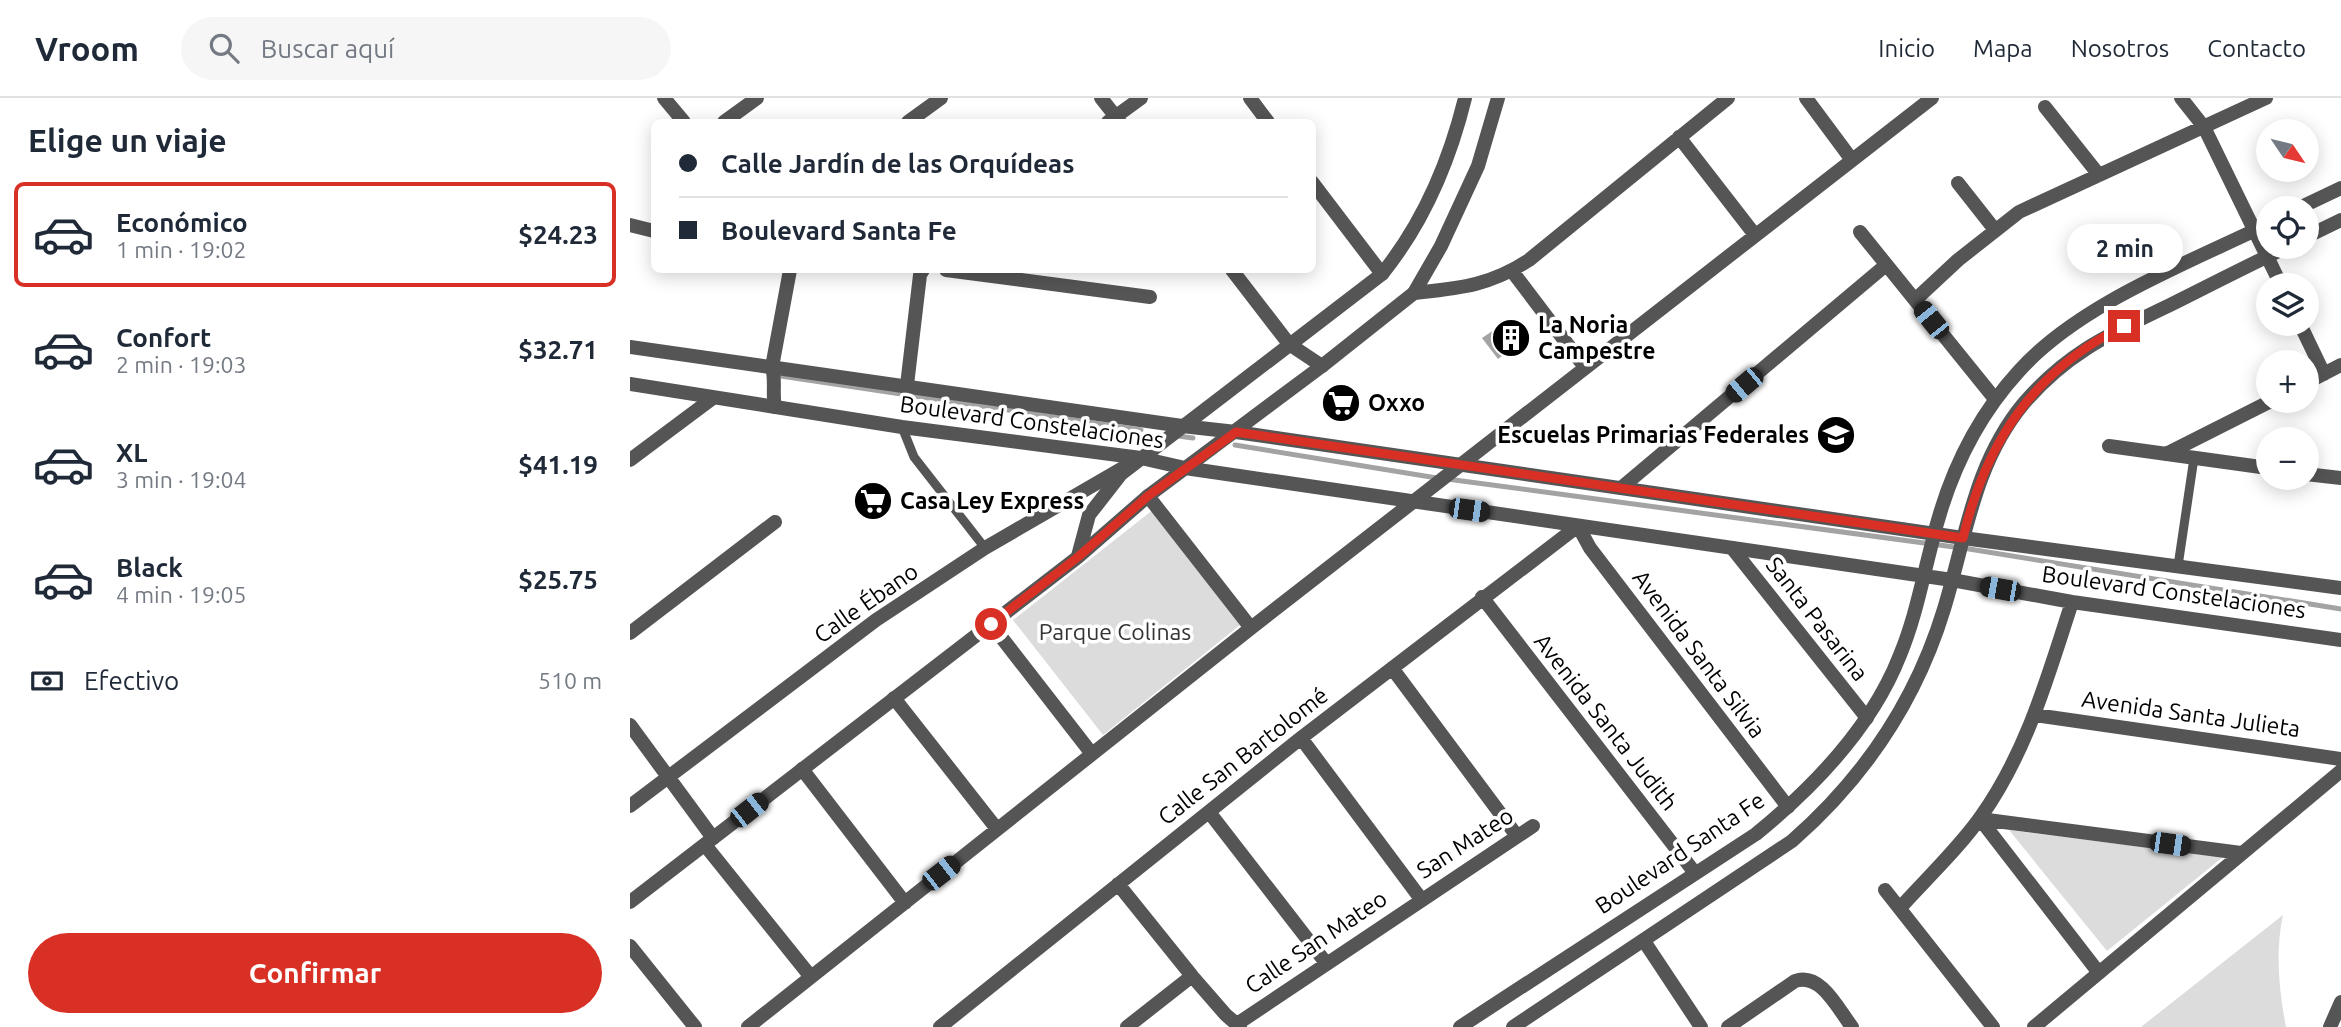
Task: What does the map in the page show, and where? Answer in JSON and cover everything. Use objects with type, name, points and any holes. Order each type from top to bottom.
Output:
[{"type":"street","points":[[664,98],[682,119]]},
{"type":"street","points":[[728,119],[757,98]]},
{"type":"street","points":[[912,119],[942,98]]},
{"type":"street","points":[[1101,98],[1113,119]]},
{"type":"street","points":[[1116,119],[1141,98]]},
{"type":"street","points":[[1250,98],[1266,119]]},
{"type":"street","points":[[1078,557],[1089,516],[1121,474],[1382,274],[1398,254],[1441,178],[1465,98]]},
{"type":"street","points":[[630,902],[1078,557],[1148,496],[1236,432],[1414,293],[1441,246],[1473,178],[1498,98]]},
{"type":"street","points":[[1414,293],[1465,287],[1494,280],[1513,271],[1728,98]]},
{"type":"street","points":[[1806,98],[1852,160]]},
{"type":"street","points":[[748,1027],[1251,628],[1432,489],[1584,366],[1932,98]]},
{"type":"street","points":[[2181,98],[2204,127],[2256,218]]},
{"type":"street","points":[[1915,300],[1995,230],[2020,212],[2266,98]]},
{"type":"street","points":[[2045,107],[2099,175]]},
{"type":"street","points":[[1679,137],[1755,235]]},
{"type":"street","points":[[1958,183],[1995,230]]},
{"type":"street","points":[[1316,187],[1382,274]]},
{"type":"street","points":[[2319,198],[2341,188]]},
{"type":"street","points":[[2319,231],[2341,220]]},
{"type":"street","points":[[630,225],[651,230]]},
{"type":"street","name":"Boulevard Santa Fe","points":[[1460,1027],[1756,834],[1788,807],[1841,752],[1867,718],[1899,658],[1912,623],[1933,538],[1954,471],[1977,425],[1995,399],[2036,353],[2072,326],[2121,296],[2256,229]]},
{"type":"street","points":[[1860,232],[1995,399]]},
{"type":"street","points":[[1513,1027],[1792,841],[1826,808],[1860,770],[1904,707],[1929,651],[1978,484],[1999,439],[2024,404],[2052,375],[2104,336],[2261,259]]},
{"type":"street","points":[[1621,488],[1886,265]]},
{"type":"street","points":[[1513,271],[1584,366]]},
{"type":"street","points":[[774,402],[773,370],[789,273]]},
{"type":"street","points":[[907,385],[921,273]]},
{"type":"street","points":[[969,273],[1150,297]]},
{"type":"street","points":[[1234,273],[1289,344],[1322,366]]},
{"type":"street","points":[[2306,336],[2324,374]]},
{"type":"street","name":"Boulevard Constelaciones","points":[[630,347],[773,370],[907,385],[1463,464],[1961,542],[2178,566],[2341,588]]},
{"type":"street","points":[[2319,376],[2341,365]]},
{"type":"street","name":"Boulevard Constelaciones","points":[[630,384],[713,398],[774,402],[902,427],[1141,458],[1185,468],[1732,548],[1954,573],[2072,602],[2341,640]]},
{"type":"street","points":[[630,460],[713,398]]},
{"type":"street","points":[[2166,454],[2256,409]]},
{"type":"street","points":[[2109,446],[2256,466]]},
{"type":"street","name":"Calle Ébano","points":[[630,806],[876,620],[985,548],[1141,458]]},
{"type":"street","points":[[2319,475],[2341,478]]},
{"type":"street","points":[[1148,496],[1251,628]]},
{"type":"street","points":[[630,632],[775,522]]},
{"type":"street","name":"Calle San Bartolomé","points":[[940,1027],[1301,738],[1578,526]]},
{"type":"street","name":"Avenida Santa Silvia","points":[[1578,526],[1590,548],[1788,807]]},
{"type":"street","name":"Santa Pasarina","points":[[1732,548],[1867,718]]},
{"type":"street","name":"Avenida Santa Judith","points":[[1482,597],[1695,873]]},
{"type":"street","points":[[1900,908],[1980,819],[2009,772],[2035,715],[2072,602]]},
{"type":"street","points":[[991,624],[1092,754]]},
{"type":"street","points":[[1392,668],[1517,836]]},
{"type":"street","points":[[894,698],[997,830]]},
{"type":"street","name":"Avenida Santa Julieta","points":[[2035,715],[2341,759]]},
{"type":"street","points":[[630,725],[668,777],[709,841],[811,977]]},
{"type":"street","points":[[1301,738],[1421,899]]},
{"type":"street","points":[[802,769],[905,903]]},
{"type":"street","points":[[2034,1027],[2341,771]]},
{"type":"street","points":[[1209,812],[1326,963]]},
{"type":"street","points":[[1980,819],[2241,853]]},
{"type":"street","points":[[1980,819],[2099,973]]},
{"type":"street","name":"San Mateo","points":[[1421,899],[1533,826]]},
{"type":"street","points":[[1118,884],[1192,976],[1238,1025]]},
{"type":"street","points":[[1885,890],[1993,1027]]},
{"type":"street","name":"Calle San Mateo","points":[[1238,1025],[1421,899]]},
{"type":"street","points":[[1644,941],[1701,1027]]},
{"type":"street","points":[[630,946],[695,1027]]},
{"type":"street","points":[[1127,1027],[1192,976]]},
{"type":"street","points":[[1728,1027],[1795,981],[1810,979],[1823,989],[1852,1027]]},
{"type":"street","points":[[2330,1027],[2341,1002]]},
{"type":"lane","points":[[902,427],[914,457],[985,548]]},
{"type":"lane","points":[[2178,566],[2194,458]]},
{"type":"green space","name":"Parque Colinas","points":[[1154,509],[1245,621],[1103,735],[1013,620]]},
{"type":"green space","points":[[2009,830],[2223,857],[2107,951]]},
{"type":"green space","points":[[2283,915],[2279,971],[2286,1027],[2141,1027]]},
{"type":"shaded area","points":[[1497,328],[1512,348],[1498,359],[1482,338]]},
{"type":"waterway","points":[[774,375],[1141,430]]},
{"type":"waterway","points":[[1178,436],[1193,438]]},
{"type":"waterway","points":[[1235,445],[1437,478]]},
{"type":"waterway","points":[[1447,479],[1969,549],[2341,609]]},
{"type":"place","name":"La Noria Campestre","points":[[1511,338]]},
{"type":"place","name":"Oxxo","points":[[1341,403]]},
{"type":"place","name":"Escuelas Primarias Federales","points":[[1836,435]]},
{"type":"place","name":"Casa Ley Express","points":[[873,501]]},
{"type":"route","points":[[991,624],[1078,557],[1148,496],[1236,432],[1963,538],[1978,484],[1999,439],[2011,421],[2038,388],[2067,362],[2085,348],[2124,326]]}]
